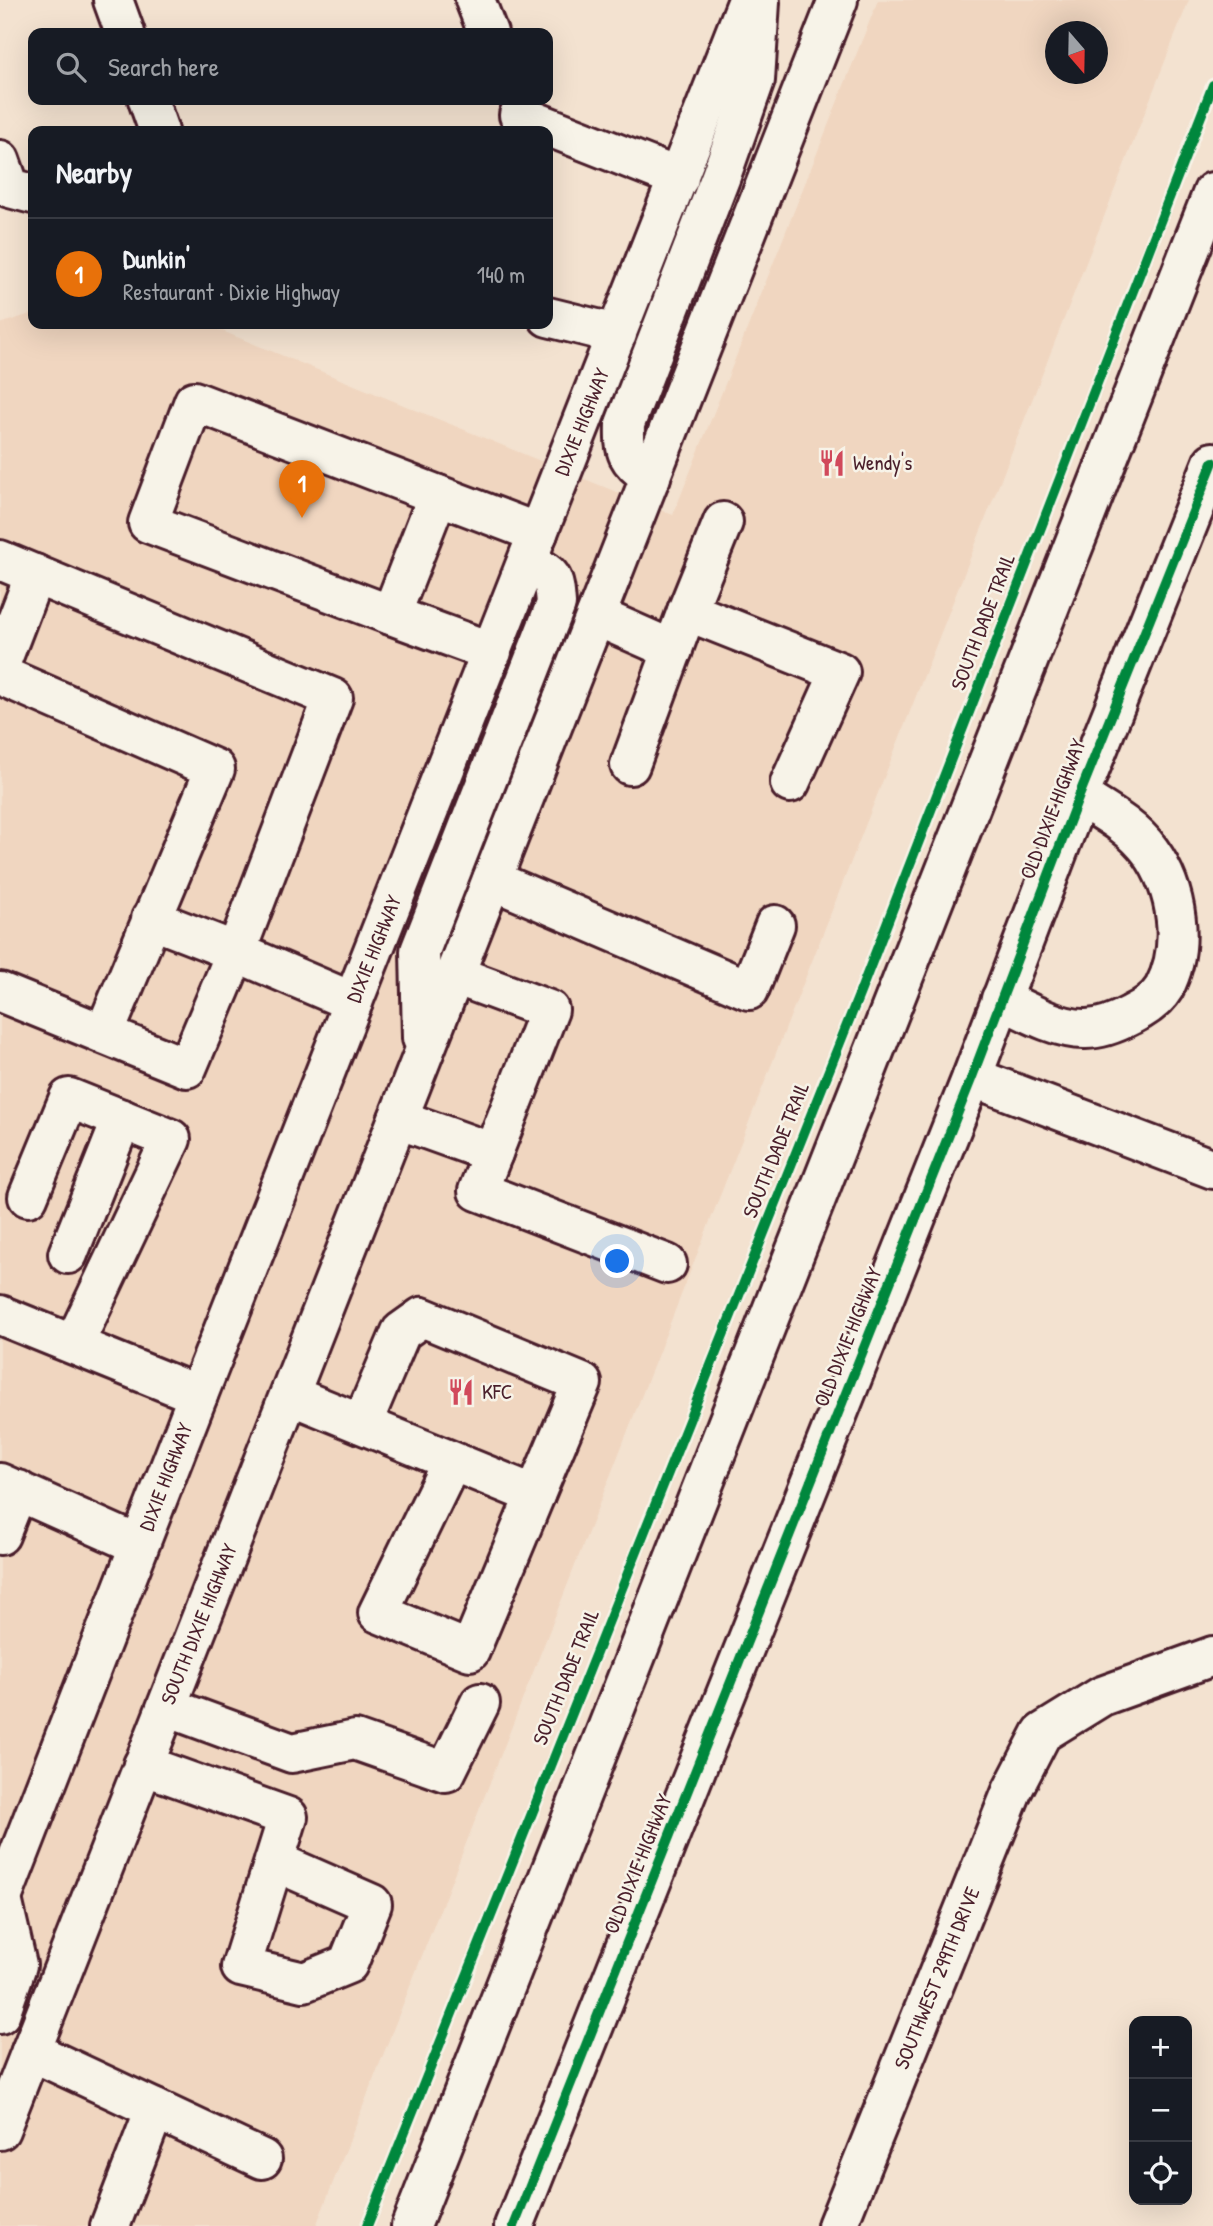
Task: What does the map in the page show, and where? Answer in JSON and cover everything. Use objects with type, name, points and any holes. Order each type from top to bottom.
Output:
[{"type":"main road","points":[[113,0],[123,28]]},
{"type":"main road","points":[[475,0],[486,28]]},
{"type":"main road","name":"DIXIE HIGHWAY","points":[[1,1901],[748,0]]},
{"type":"main road","points":[[651,477],[633,465],[624,447],[625,424],[721,176],[755,80],[760,0]]},
{"type":"main road","points":[[493,1153],[398,1119],[838,0]]},
{"type":"main road","points":[[150,105],[157,126]]},
{"type":"main road","points":[[515,115],[544,126]]},
{"type":"main road","points":[[553,130],[679,178]]},
{"type":"main road","points":[[411,2226],[1213,192]]},
{"type":"main road","points":[[553,318],[617,334]]},
{"type":"main road","points":[[423,1057],[420,951],[556,604],[555,582],[532,548],[438,495],[194,401],[148,523],[492,652]]},
{"type":"main road","name":"OLD DIXIE HIGHWAY","points":[[514,2226],[972,1077],[1079,796],[1213,462]]},
{"type":"main road","points":[[391,615],[438,495]]},
{"type":"main road","points":[[630,765],[723,522]]},
{"type":"main road","points":[[0,560],[333,698],[236,952],[187,1068],[0,992]]},
{"type":"main road","points":[[0,665],[35,574]]},
{"type":"main road","points":[[687,611],[840,672],[790,783]]},
{"type":"main road","points":[[596,616],[673,650]]},
{"type":"main road","points":[[0,675],[215,769],[104,1034]]},
{"type":"main road","points":[[1001,999],[1043,1020],[1085,1029],[1117,1023],[1146,1007],[1163,990],[1175,957],[1177,921],[1166,883],[1150,851],[1125,825],[1079,796]]},
{"type":"main road","points":[[492,880],[749,990],[775,925]]},
{"type":"main road","points":[[151,919],[353,1002]]},
{"type":"main road","points":[[455,975],[549,1010],[478,1191],[667,1264]]},
{"type":"main road","points":[[972,1077],[1213,1169]]},
{"type":"main road","points":[[28,1197],[69,1098],[171,1139],[74,1345]]},
{"type":"main road","points":[[68,1254],[122,1119]]},
{"type":"main road","name":"SOUTH DIXIE HIGHWAY","points":[[0,2130],[398,1119]]},
{"type":"main road","points":[[0,1315],[198,1395]]},
{"type":"main road","points":[[362,1424],[401,1332],[422,1317],[582,1382],[470,1651],[378,1613],[452,1461]]},
{"type":"main road","points":[[290,1395],[535,1495]]},
{"type":"main road","points":[[0,1535],[9,1487],[139,1545]]},
{"type":"main road","name":"SOUTHWEST 299TH DRIVE","points":[[837,2226],[1012,1791],[1042,1733],[1102,1696],[1213,1656]]},
{"type":"main road","points":[[167,1707],[292,1753],[355,1740],[446,1772],[480,1703]]},
{"type":"main road","points":[[144,1765],[288,1817],[274,1861]]},
{"type":"main road","points":[[0,2014],[17,1965],[1,1901]]},
{"type":"main road","points":[[31,2051],[262,2158]]},
{"type":"main road","points":[[110,2226],[155,2109]]},
{"type":"shaded area","points":[[878,0],[1189,0],[316,2226],[0,2226],[0,324],[28,315],[28,329],[217,329],[673,515]]},
{"type":"cycle path","name":"SOUTH DADE TRAIL","points":[[367,2226],[861,990],[1213,85]]},
{"type":"cycle path","points":[[514,2226],[972,1077],[1079,796],[1213,462]]},
{"type":"place","name":"Wendy's","points":[[832,463]]},
{"type":"place","name":"Dunkin'","points":[[302,518]]},
{"type":"place","name":"KFC","points":[[461,1392]]}]
